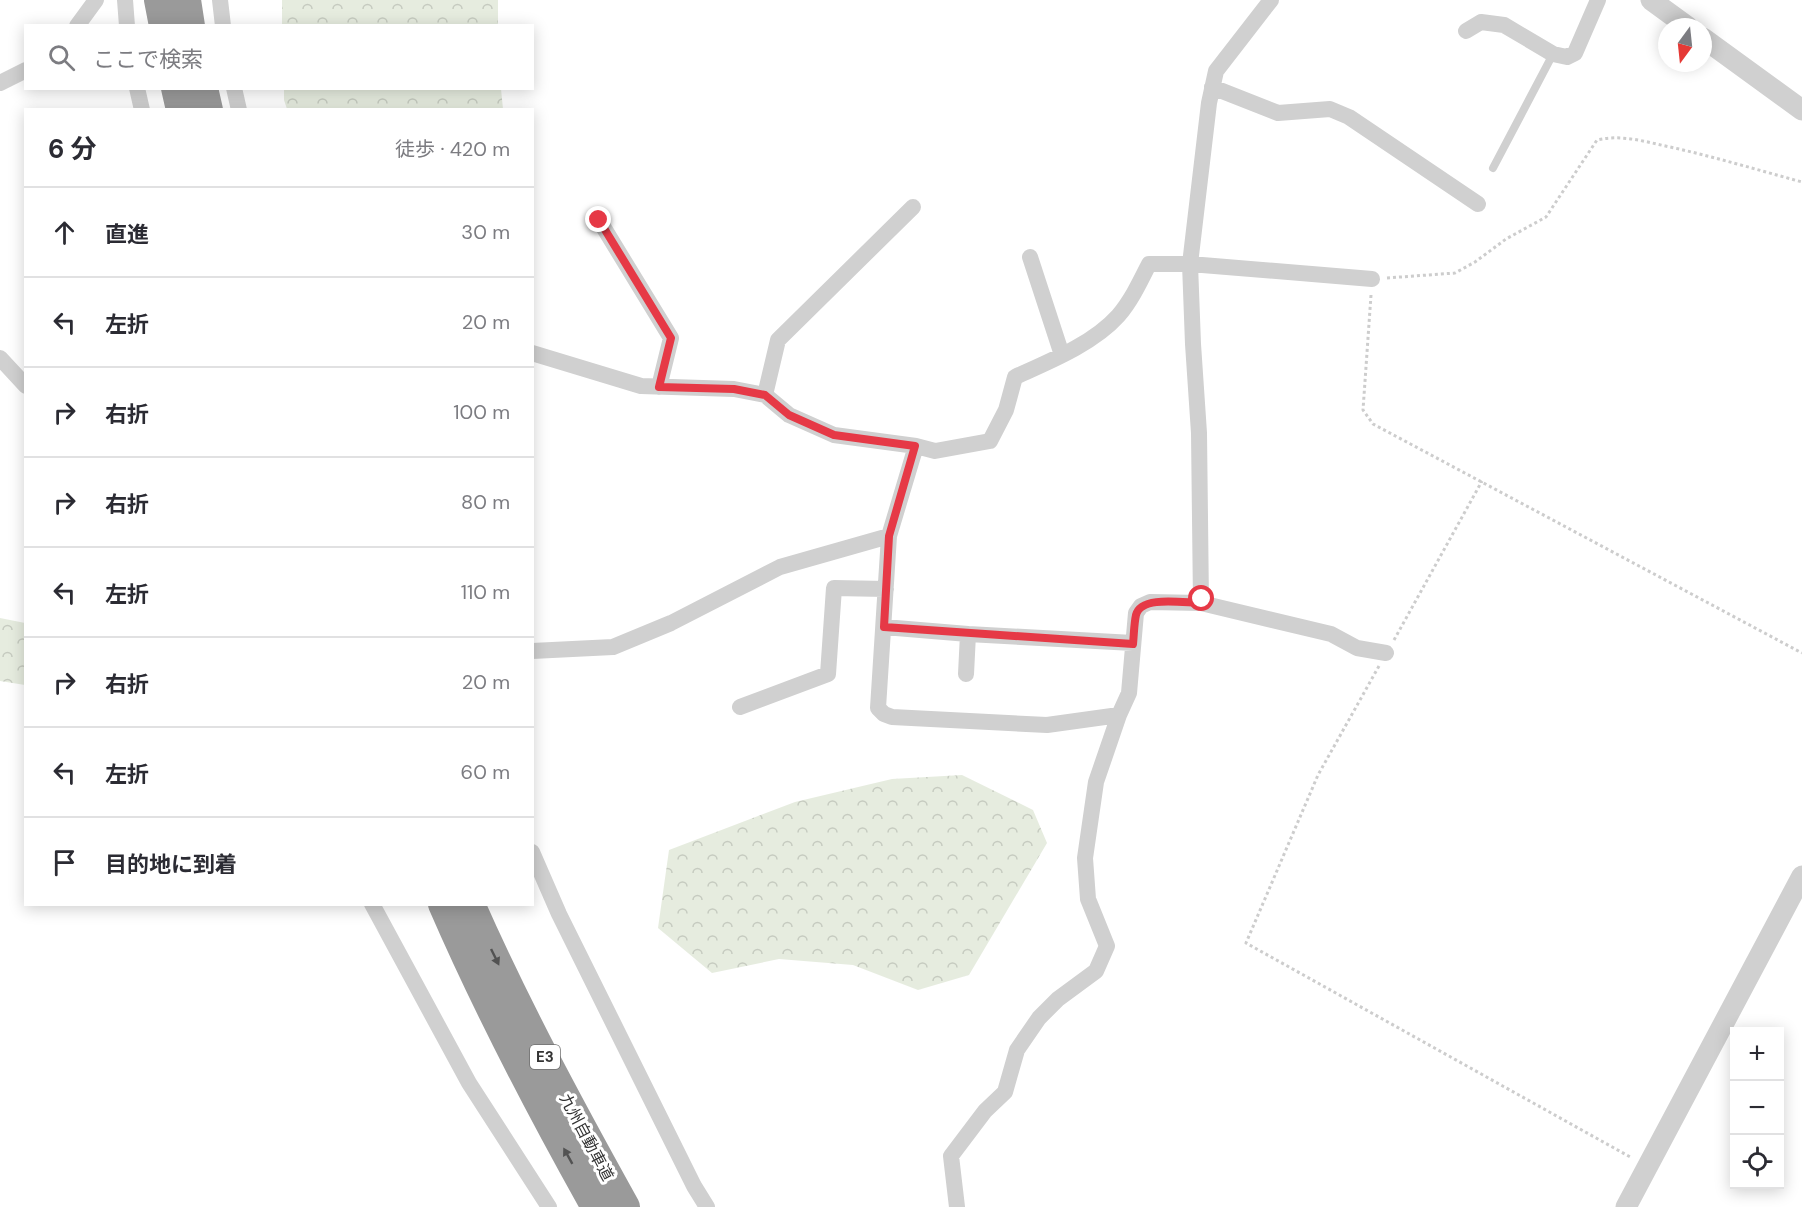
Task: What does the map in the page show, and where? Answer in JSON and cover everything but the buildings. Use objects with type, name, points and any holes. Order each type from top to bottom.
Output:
[{"type":"highway","points":[[159,0],[164,24]]},
{"type":"highway","points":[[186,0],[190,24]]},
{"type":"highway","points":[[176,90],[181,108]]},
{"type":"highway","points":[[203,90],[208,108]]},
{"type":"highway","name":"九州自動車道","points":[[444,906],[563,1148],[597,1207]]},
{"type":"highway","name":"九州自動車道","points":[[471,906],[529,1026],[625,1207]]},
{"type":"street","points":[[78,24],[96,0]]},
{"type":"street","points":[[125,0],[127,24]]},
{"type":"street","points":[[220,0],[223,24]]},
{"type":"street","points":[[1201,603],[1199,433],[1190,264],[1209,103],[1216,71],[1271,0]]},
{"type":"street","points":[[1466,31],[1481,22],[1504,25],[1553,54],[1567,57],[1575,53],[1598,0]]},
{"type":"street","points":[[1651,0],[1676,18]]},
{"type":"street","points":[[1712,45],[1802,110]]},
{"type":"street","points":[[0,83],[24,71]]},
{"type":"street","points":[[1212,87],[1278,113],[1330,109],[1349,117],[1478,204]]},
{"type":"street","points":[[137,90],[142,108]]},
{"type":"street","points":[[234,90],[238,108]]},
{"type":"street","points":[[765,395],[778,340],[912,207]]},
{"type":"street","points":[[599,220],[671,338],[659,387]]},
{"type":"street","points":[[1030,257],[1062,355]]},
{"type":"street","points":[[534,354],[641,386],[734,389],[765,395],[789,415],[834,435],[915,446],[935,451],[990,441],[1006,410],[1015,377],[1081,346],[1118,317],[1149,264],[1190,264],[1372,279]]},
{"type":"street","points":[[0,358],[24,384]]},
{"type":"street","points":[[915,446],[889,536],[878,708],[884,714],[892,717],[1047,725],[1119,715]]},
{"type":"street","points":[[534,651],[613,648],[671,623],[780,567],[889,536]]},
{"type":"street","points":[[740,707],[828,674],[834,588],[886,589]]},
{"type":"street","points":[[957,1207],[951,1156],[985,1111],[1005,1092],[1017,1050],[1039,1018],[1058,999],[1096,972],[1107,946],[1088,899],[1084,858],[1096,782],[1129,693],[1136,614],[1141,606],[1150,602],[1201,603],[1331,634],[1357,648],[1386,653]]},
{"type":"street","points":[[884,627],[1133,644]]},
{"type":"street","points":[[966,674],[968,634]]},
{"type":"street","points":[[534,857],[559,914],[694,1186],[708,1207]]},
{"type":"street","points":[[1626,1207],[1802,876]]},
{"type":"street","points":[[373,906],[469,1083],[549,1207]]},
{"type":"lane","points":[[1493,168],[1553,54]]},
{"type":"path","points":[[1802,182],[1629,138],[1608,137],[1597,140],[1546,217],[1506,239],[1475,262],[1455,273],[1372,279],[1362,410],[1372,424],[1802,653]]},
{"type":"path","points":[[1482,481],[1318,775],[1246,943],[1647,1166]]},
{"type":"green space","points":[[282,0],[498,0],[498,24],[282,24]]},
{"type":"green space","points":[[284,90],[501,90],[503,108],[287,108]]},
{"type":"green space","points":[[0,618],[24,623],[24,685],[0,681]]},
{"type":"green space","points":[[962,775],[1033,810],[1047,843],[969,975],[918,990],[853,965],[779,959],[712,973],[658,928],[669,850],[795,802],[892,779]]},
{"type":"route","points":[[599,220],[671,338],[659,387],[734,389],[765,395],[789,415],[834,435],[915,446],[889,536],[884,627],[1133,644],[1136,614],[1141,606],[1150,602],[1201,603],[1202,599]]}]
